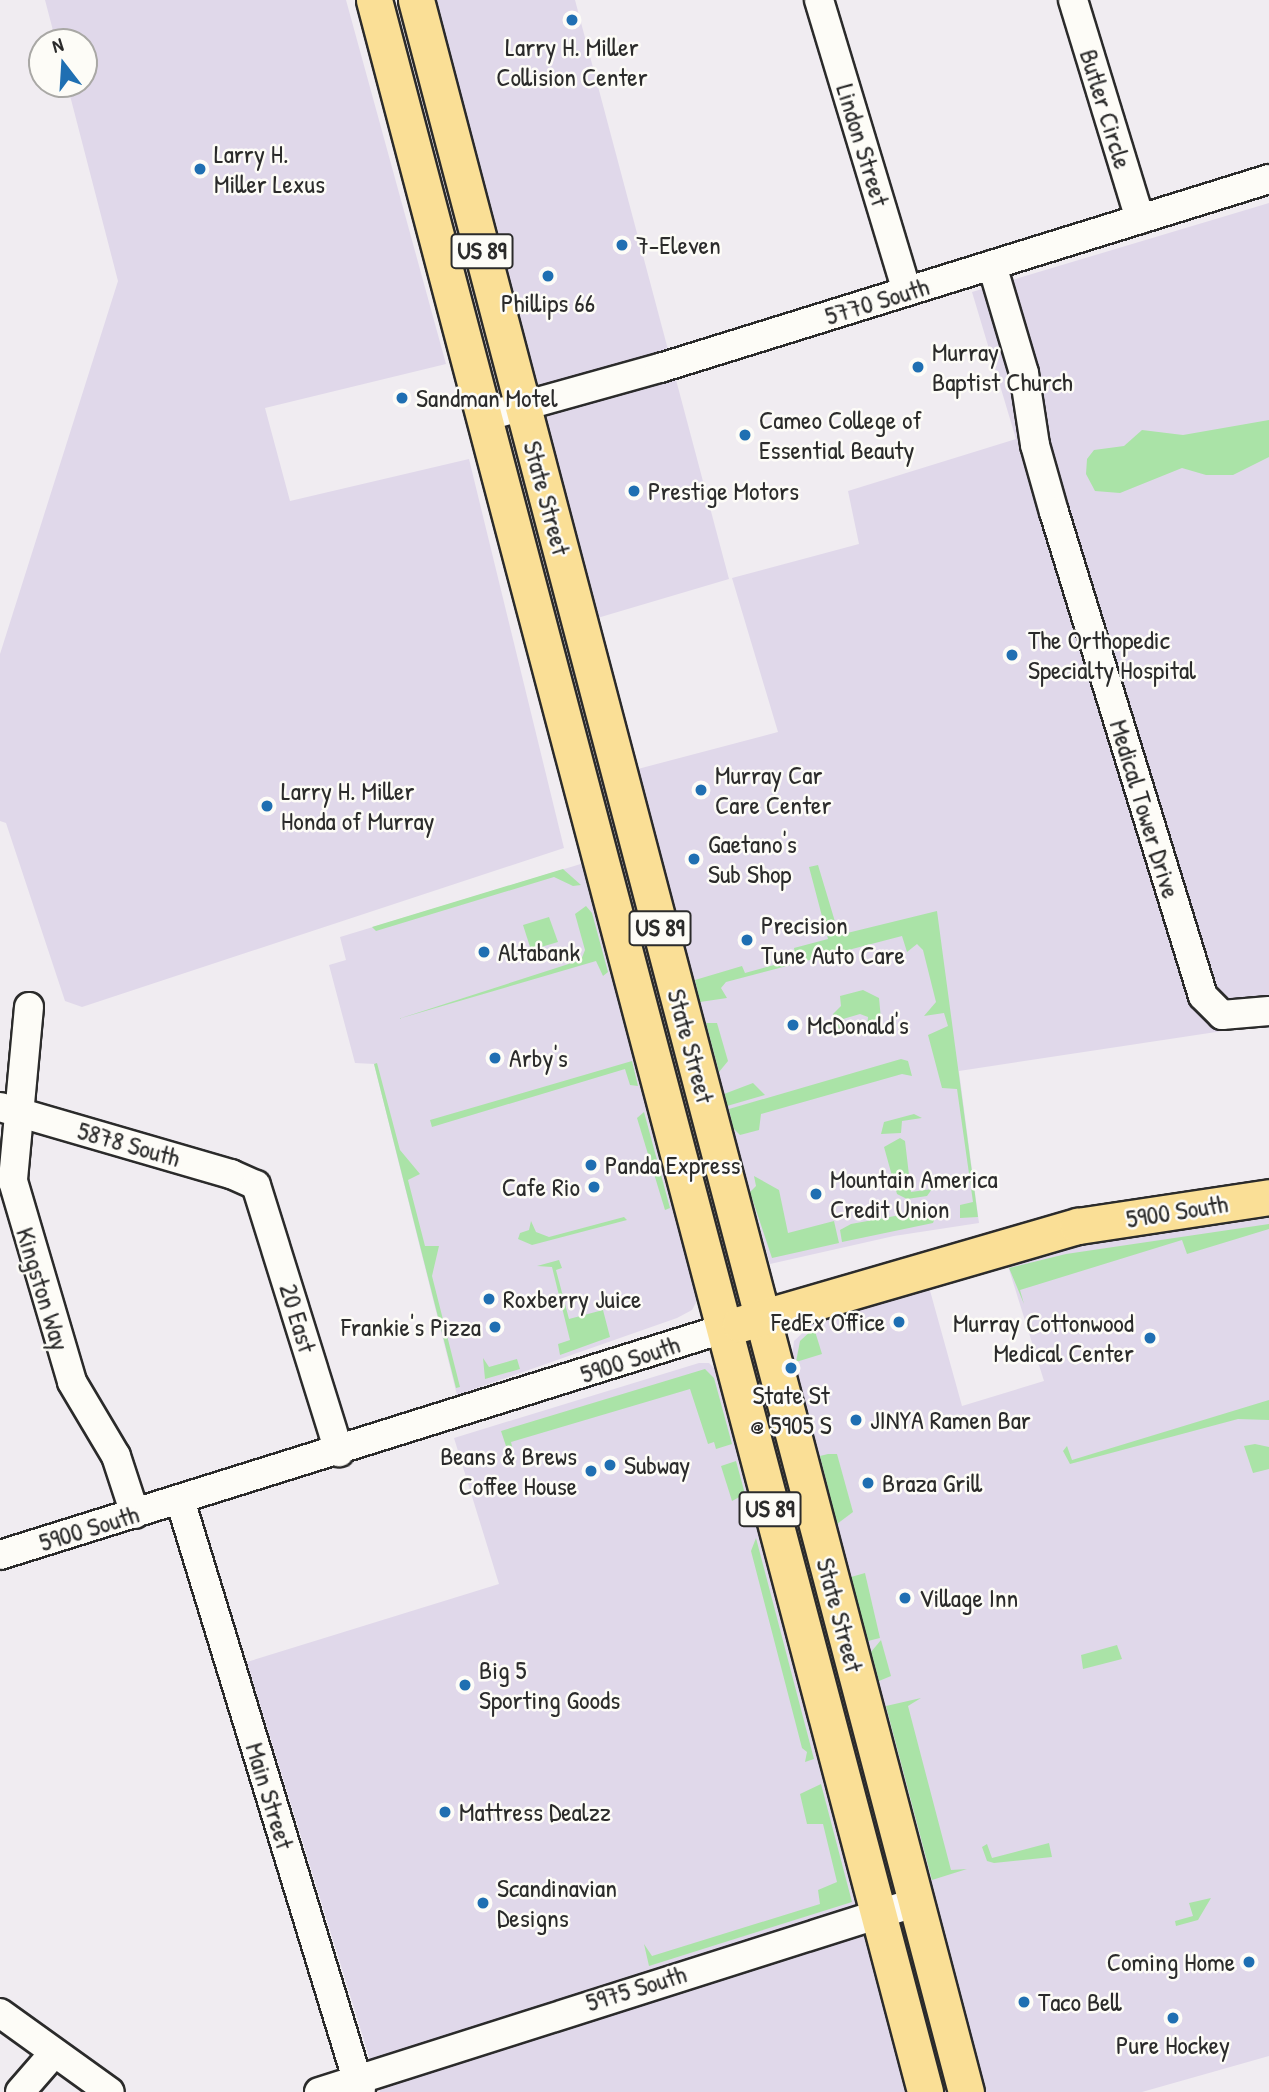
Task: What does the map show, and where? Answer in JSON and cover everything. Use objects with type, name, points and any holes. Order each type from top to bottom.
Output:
[{"type":"main road","name":"State Street","points":[[374,0],[925,2092]]},
{"type":"main road","name":"State Street","points":[[416,0],[966,2092]]},
{"type":"main road","name":"5900 South","points":[[723,1329],[1078,1226],[1269,1197]]},
{"type":"street","name":"Lindon Street","points":[[819,0],[907,291]]},
{"type":"street","name":"Butler Circle","points":[[1073,0],[1140,219]]},
{"type":"street","name":"5770 South","points":[[484,417],[907,291],[1269,179]]},
{"type":"street","name":"Medical Tower Drive","points":[[992,265],[1024,373],[1048,489],[1203,996],[1222,1015],[1269,1011]]},
{"type":"street","name":"Kingston Way","points":[[29,1007],[9,1110],[13,1181],[18,1206],[72,1382],[117,1456],[135,1514]]},
{"type":"street","name":"5878 South","points":[[9,1110],[231,1174],[256,1185]]},
{"type":"street","name":"20 East","points":[[256,1185],[339,1452]]},
{"type":"street","name":"5900 South","points":[[0,1555],[339,1452],[723,1329]]},
{"type":"street","name":"Main Street","points":[[180,1500],[359,2085]]},
{"type":"street","name":"5975 South","points":[[319,2092],[359,2085],[917,1902]]},
{"type":"street","points":[[0,2013],[53,2054],[110,2092]]},
{"type":"street","points":[[20,2092],[53,2054]]},
{"type":"shaded area","points":[[45,0],[346,0],[446,364],[265,408],[290,501],[469,459],[564,848],[82,1007],[65,1001],[6,823],[0,821],[0,654],[118,281],[71,98],[98,98],[98,28],[52,28]]},
{"type":"shaded area","points":[[432,0],[575,0],[729,579],[594,619]]},
{"type":"shaded area","name":"The Orthopedic Specialty Hospital","points":[[1269,203],[1269,1024],[959,1071],[979,1223],[894,1236],[770,1264],[634,770],[778,732],[732,578],[859,544],[848,491],[1016,439],[972,292]]},
{"type":"shaded area","points":[[584,863],[697,1301],[692,1310],[677,1318],[457,1395],[374,1064],[355,1063],[329,965],[346,960],[340,937]]},
{"type":"shaded area","points":[[1269,1218],[1269,2056],[1142,2092],[981,2092],[791,1366],[794,1341],[814,1322],[929,1287],[962,1406],[1044,1381],[1007,1263],[1084,1245]]},
{"type":"shaded area","points":[[699,1363],[709,1363],[718,1372],[908,2092],[380,2092],[247,1662],[499,1584],[454,1438]]},
{"type":"green space","points":[[1269,420],[1269,457],[1233,475],[1206,475],[1182,468],[1120,493],[1095,491],[1086,474],[1087,459],[1094,450],[1124,446],[1142,430],[1183,435]]},
{"type":"green space","points":[[818,865],[839,935],[937,911],[978,1217],[960,1218],[960,1205],[973,1202],[957,1089],[942,1088],[928,1035],[948,1026],[944,1013],[924,1016],[936,1002],[923,950],[917,944],[907,952],[902,936],[726,982],[721,988],[727,998],[700,1002],[695,980],[742,966],[745,973],[796,959],[794,948],[828,939],[809,867]]},
{"type":"green space","points":[[563,869],[581,885],[573,886],[554,877],[376,931],[372,927]]},
{"type":"green space","points":[[586,906],[592,913],[608,972],[603,976],[596,961],[398,1019],[581,960],[585,950],[575,914]]},
{"type":"green space","points":[[549,917],[558,942],[531,950],[523,925]]},
{"type":"green space","points":[[863,990],[879,998],[881,1019],[867,1028],[868,1017],[860,1014],[843,1019],[839,1030],[833,1014],[841,1006],[840,996]]},
{"type":"green space","points":[[706,1023],[717,1023],[728,1061],[719,1072]]},
{"type":"green space","points":[[901,1059],[908,1061],[912,1076],[902,1074],[761,1114],[759,1130],[740,1135],[733,1128],[729,1109]]},
{"type":"green space","points":[[632,1061],[638,1086],[630,1085],[625,1069],[432,1127],[430,1120]]},
{"type":"green space","points":[[377,1063],[400,1150],[420,1174],[408,1180],[425,1246],[439,1246],[432,1276],[460,1387],[456,1388],[374,1064]]},
{"type":"green space","points":[[753,1083],[765,1095],[727,1106],[724,1094]]},
{"type":"green space","points":[[644,1112],[670,1208],[665,1210],[637,1118]]},
{"type":"green space","points":[[914,1114],[922,1118],[902,1121],[901,1133],[881,1134],[884,1122]]},
{"type":"green space","points":[[900,1138],[905,1141],[911,1192],[932,1189],[927,1196],[907,1199],[897,1194],[884,1147]]},
{"type":"green space","points":[[754,1176],[779,1190],[788,1233],[834,1221],[839,1243],[772,1258],[750,1192],[756,1186]]},
{"type":"green space","points":[[928,1210],[936,1215],[933,1223],[842,1242],[840,1230],[851,1224]]},
{"type":"green space","points":[[624,1217],[627,1220],[532,1245],[518,1239],[520,1233],[529,1230],[531,1221],[536,1232],[549,1237]]},
{"type":"green space","points":[[1269,1224],[1269,1229],[1187,1254],[1182,1240],[1020,1290],[1024,1304],[1009,1268],[1066,1254]]},
{"type":"green space","points":[[559,1260],[562,1268],[556,1270],[569,1319],[603,1310],[610,1337],[560,1355],[558,1344],[570,1340],[552,1267],[537,1266]]},
{"type":"green space","points":[[814,1328],[822,1354],[796,1362],[800,1341]]},
{"type":"green space","points":[[483,1358],[489,1367],[517,1359],[520,1369],[485,1379]]},
{"type":"green space","points":[[705,1369],[714,1378],[732,1444],[716,1449],[714,1442],[708,1444],[690,1389],[511,1442],[514,1455],[509,1455],[501,1431]]},
{"type":"green space","points":[[1269,1400],[1269,1420],[1238,1419],[1070,1464],[1063,1451],[1067,1446],[1072,1460]]},
{"type":"green space","points":[[1255,1444],[1269,1447],[1269,1469],[1253,1473],[1244,1446]]},
{"type":"green space","points":[[837,1454],[853,1512],[837,1524],[820,1456]]},
{"type":"green space","points":[[736,1461],[745,1494],[732,1501],[721,1466]]},
{"type":"green space","points":[[756,1538],[814,1759],[805,1762],[807,1752],[802,1748],[751,1551]]},
{"type":"green space","points":[[865,1573],[880,1638],[868,1641],[851,1577]]},
{"type":"green space","points":[[881,1640],[891,1676],[879,1681],[871,1652]]},
{"type":"green space","points":[[1117,1645],[1122,1659],[1083,1669],[1081,1655]]},
{"type":"green space","points":[[921,1698],[908,1706],[951,1870],[967,1869],[932,1880],[886,1706]]},
{"type":"green space","points":[[821,1784],[852,1902],[649,1966],[644,1944],[652,1956],[820,1904],[818,1890],[837,1882],[823,1824],[807,1824],[800,1794]]},
{"type":"green space","points":[[1049,1843],[1052,1857],[994,1863],[987,1861],[982,1847],[987,1844],[992,1858]]},
{"type":"green space","points":[[1211,1898],[1198,1920],[1176,1926],[1175,1921],[1193,1916],[1189,1903]]},
{"type":"place","name":"Larry H. Miller Collision Center","points":[[572,20]]},
{"type":"place","name":"Larry H. Miller Lexus","points":[[200,169]]},
{"type":"place","name":"7-Eleven","points":[[622,245]]},
{"type":"place","name":"Phillips 66","points":[[548,276]]},
{"type":"place","name":"Murray Baptist Church","points":[[918,367]]},
{"type":"place","name":"Sandman Motel","points":[[402,398]]},
{"type":"place","name":"Cameo College of Essential Beauty","points":[[745,435]]},
{"type":"place","name":"Prestige Motors","points":[[634,491]]},
{"type":"place","name":"The Orthopedic Specialty Hospital","points":[[1012,655]]},
{"type":"place","name":"Murray Car Care Center","points":[[701,790]]},
{"type":"place","name":"Larry H. Miller Honda of Murray","points":[[267,806]]},
{"type":"place","name":"Gaetano's Sub Shop","points":[[694,859]]},
{"type":"place","name":"Precision Tune Auto Care","points":[[747,940]]},
{"type":"place","name":"Altabank","points":[[484,952]]},
{"type":"place","name":"McDonald's","points":[[793,1025]]},
{"type":"place","name":"Arby's","points":[[495,1058]]},
{"type":"place","name":"Panda Express","points":[[591,1165]]},
{"type":"place","name":"Cafe Rio","points":[[594,1187]]},
{"type":"place","name":"Mountain America Credit Union","points":[[816,1194]]},
{"type":"place","name":"Roxberry Juice","points":[[489,1299]]},
{"type":"place","name":"FedEx Office","points":[[899,1322]]},
{"type":"place","name":"Frankie's Pizza","points":[[495,1327]]},
{"type":"place","name":"Murray Cottonwood Medical Center","points":[[1150,1338]]},
{"type":"place","name":"State St @ 5905 S","points":[[791,1368]]},
{"type":"place","name":"JINYA Ramen Bar","points":[[856,1420]]},
{"type":"place","name":"Subway","points":[[610,1465]]},
{"type":"place","name":"Beans & Brews Coffee House","points":[[591,1471]]},
{"type":"place","name":"Braza Grill","points":[[868,1483]]},
{"type":"place","name":"Village Inn","points":[[905,1598]]},
{"type":"place","name":"Big 5 Sporting Goods","points":[[465,1685]]},
{"type":"place","name":"Mattress Dealzz","points":[[445,1812]]},
{"type":"place","name":"Scandinavian Designs","points":[[483,1903]]},
{"type":"place","name":"Coming Home","points":[[1249,1962]]},
{"type":"place","name":"Taco Bell","points":[[1024,2002]]},
{"type":"place","name":"Pure Hockey","points":[[1173,2018]]}]
